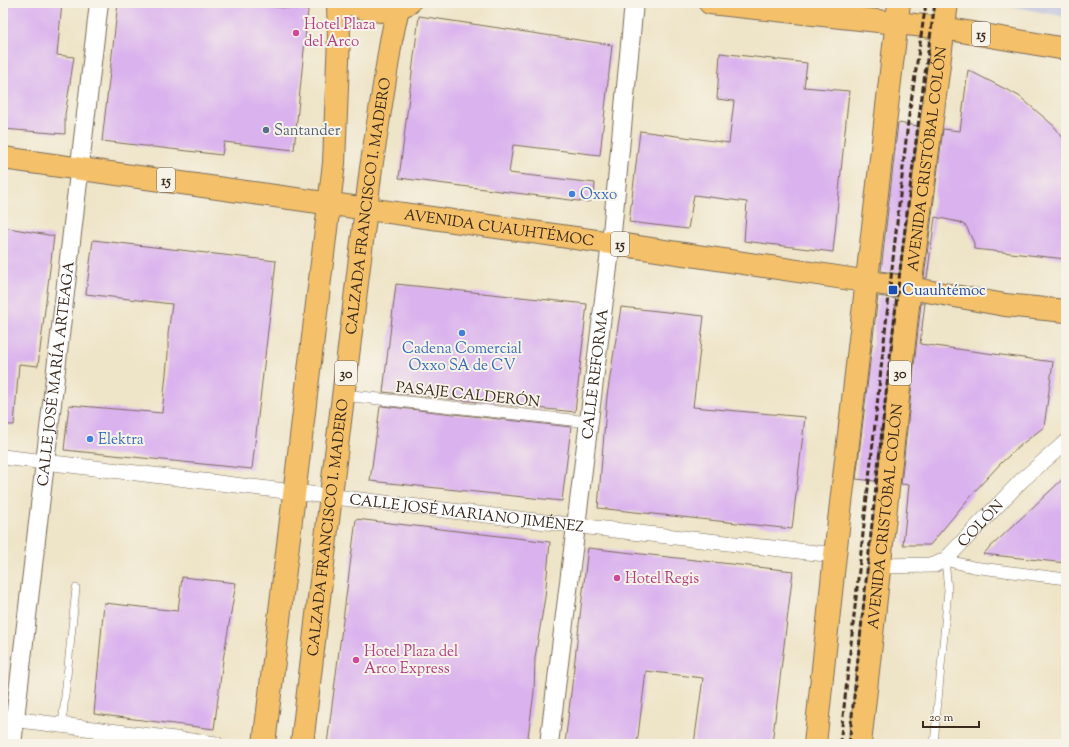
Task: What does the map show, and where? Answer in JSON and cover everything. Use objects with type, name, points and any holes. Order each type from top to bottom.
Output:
[{"type":"main road","points":[[264,744],[296,492],[334,163],[339,36],[338,3]]},
{"type":"main road","points":[[349,3],[365,10],[384,12],[402,4]]},
{"type":"main road","name":"15","points":[[710,3],[898,13],[943,28],[1066,49]]},
{"type":"main road","name":"AVENIDA CRISTÓBAL COLÓN","points":[[860,744],[878,566],[910,288],[947,3]]},
{"type":"main road","name":"CALZADA FRANCISCO I. MADERO","points":[[302,744],[330,495],[367,208],[389,56],[402,4]]},
{"type":"main road","points":[[815,744],[835,555],[898,13]]},
{"type":"main road","name":"AVENIDA CUAUHTÉMOC","points":[[3,158],[611,243],[910,288],[1005,305],[1066,312]]},
{"type":"street","name":"CALLE JOSÉ MARÍA ARTEAGA","points":[[12,744],[9,719],[46,462],[99,3]]},
{"type":"street","name":"CALLE REFORMA","points":[[549,744],[611,243],[634,3]]},
{"type":"street","name":"PASAJE CALDERÓN","points":[[343,395],[589,422]]},
{"type":"street","name":"COLÓN","points":[[878,566],[928,566],[945,560],[1022,480],[1066,442]]},
{"type":"street","name":"CALLE JOSÉ MARIANO JIMÉNEZ","points":[[3,457],[330,495],[576,527],[835,555]]},
{"type":"street","points":[[945,560],[973,567],[1066,579]]},
{"type":"street","points":[[9,719],[216,744]]},
{"type":"lane","points":[[934,744],[948,590],[945,560]]},
{"type":"lane","points":[[62,725],[76,588]]},
{"type":"shaded area","points":[[995,3],[1066,3],[1066,17]]},
{"type":"building","points":[[3,3],[62,3],[57,55],[74,57],[65,115],[65,134],[3,129]]},
{"type":"building","points":[[118,3],[236,3],[308,10],[294,150],[224,142],[222,155],[102,141]]},
{"type":"building","points":[[419,16],[612,45],[600,155],[513,145],[509,173],[595,183],[594,200],[586,202],[399,178]]},
{"type":"building","points":[[720,53],[807,63],[804,87],[849,91],[833,252],[744,241],[747,202],[694,195],[688,229],[629,222],[640,131],[729,143],[734,101],[717,99]]},
{"type":"building","points":[[968,70],[1019,96],[1054,126],[1066,142],[1066,259],[974,249],[974,243],[966,226],[959,222],[935,217],[927,278],[924,278],[943,129],[960,131]]},
{"type":"building","points":[[898,123],[918,126],[899,274],[881,271]]},
{"type":"building","points":[[3,227],[54,236],[38,366],[19,364],[14,425],[3,425]]},
{"type":"building","points":[[93,240],[276,261],[252,469],[64,450],[69,405],[162,413],[168,354],[168,334],[172,304],[86,294]]},
{"type":"building","points":[[396,284],[587,304],[575,412],[383,392]]},
{"type":"building","points":[[878,296],[896,299],[876,481],[856,479]]},
{"type":"building","points":[[921,303],[925,303],[920,344],[1053,362],[1044,427],[1001,463],[974,492],[930,545],[903,545],[909,485],[901,484]]},
{"type":"building","points":[[621,307],[704,316],[693,407],[805,417],[792,529],[598,508],[607,396]]},
{"type":"building","points":[[382,406],[571,427],[562,501],[370,481],[380,407]]},
{"type":"building","points":[[1066,476],[1066,563],[983,554]]},
{"type":"building","points":[[356,519],[550,542],[545,597],[535,658],[534,692],[527,744],[327,744]]},
{"type":"building","points":[[588,548],[793,571],[772,744],[694,744],[703,678],[646,671],[637,744],[565,744]]},
{"type":"building","points":[[182,577],[236,583],[223,660],[214,729],[94,714],[104,603],[178,611]]},
{"type":"railway","points":[[840,744],[908,122],[926,3]]},
{"type":"railway","points":[[849,744],[899,280],[935,3]]},
{"type":"place","name":"Hotel Plaza del Arco","points":[[296,33]]},
{"type":"place","name":"Santander","points":[[266,130]]},
{"type":"place","name":"Oxxo","points":[[572,194]]},
{"type":"place","name":"Cuauhtémoc","points":[[893,290]]},
{"type":"place","name":"Cadena Comercial Oxxo SA de CV","points":[[462,333]]},
{"type":"place","name":"Elektra","points":[[90,439]]},
{"type":"place","name":"Hotel Regis","points":[[617,578]]},
{"type":"place","name":"Hotel Plaza del Arco Express","points":[[356,660]]}]
